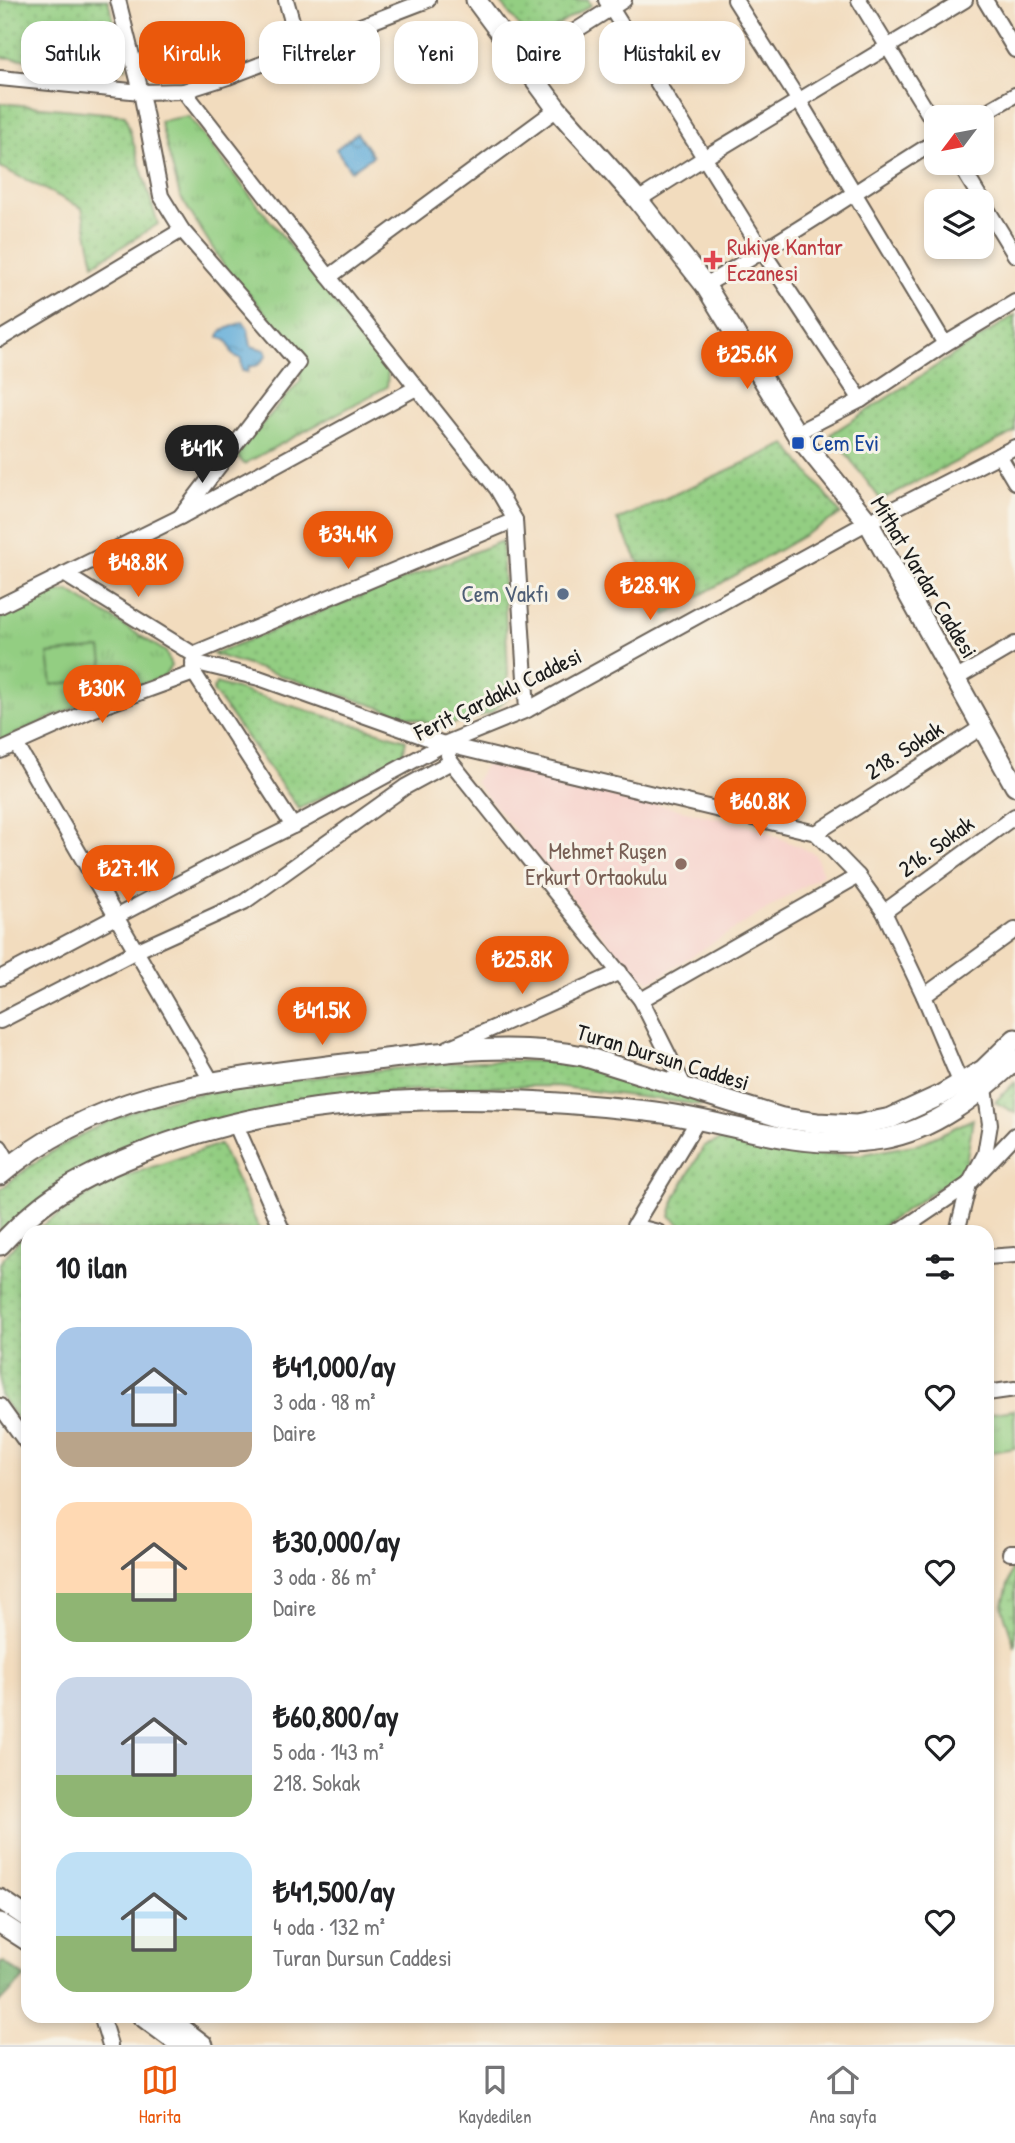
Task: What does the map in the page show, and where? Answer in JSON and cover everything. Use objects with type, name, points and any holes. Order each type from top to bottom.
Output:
[{"type":"main road","name":"Mithat Vardar Caddesi","points":[[476,0],[492,22]]},
{"type":"main road","name":"Mithat Vardar Caddesi","points":[[538,84],[638,200],[705,285],[796,433],[868,522],[982,727],[1012,773]]},
{"type":"main road","name":"Turan Dursun Caddesi","points":[[963,1093],[1015,1039]]},
{"type":"main road","name":"Turan Dursun Caddesi","points":[[5,1170],[73,1126],[112,1108],[158,1093],[212,1082],[438,1053],[552,1049],[617,1065],[782,1118],[856,1125],[891,1118],[921,1105],[985,1088],[1015,1060]]},
{"type":"main road","points":[[22,1225],[51,1199],[76,1183],[159,1146],[203,1130],[384,1101],[481,1099],[649,1111],[802,1142],[850,1143],[885,1139],[920,1127],[963,1093]]},
{"type":"main road","points":[[0,1245],[21,1226]]},
{"type":"main road","points":[[0,1899],[21,1913]]},
{"type":"main road","points":[[0,1923],[21,1936]]},
{"type":"main road","points":[[151,2023],[181,2045]]},
{"type":"main road","points":[[174,2023],[203,2045]]},
{"type":"street","points":[[118,0],[141,92],[161,196],[182,230],[298,363],[180,517]]},
{"type":"street","points":[[286,0],[292,21]]},
{"type":"street","points":[[373,21],[428,0]]},
{"type":"street","points":[[735,0],[945,344]]},
{"type":"street","points":[[859,0],[924,107]]},
{"type":"street","points":[[638,200],[965,0]]},
{"type":"street","points":[[985,0],[1015,50]]},
{"type":"street","points":[[585,22],[614,3],[763,252],[861,400]]},
{"type":"street","points":[[0,78],[141,92],[184,91],[259,65]]},
{"type":"street","points":[[184,91],[496,489],[515,520],[527,710]]},
{"type":"street","points":[[994,107],[1015,95]]},
{"type":"street","points":[[329,277],[557,109]]},
{"type":"street","points":[[705,285],[763,252],[924,148]]},
{"type":"street","points":[[966,175],[1015,255]]},
{"type":"street","points":[[0,338],[182,230]]},
{"type":"street","points":[[796,433],[861,400],[945,344],[1015,302]]},
{"type":"street","points":[[0,606],[180,517],[416,388]]},
{"type":"street","name":"Ferit Çardaklı Caddesi","points":[[0,978],[293,826],[444,744],[527,710],[868,522],[1015,447]]},
{"type":"street","points":[[999,455],[1015,482]]},
{"type":"street","points":[[0,751],[515,520]]},
{"type":"street","points":[[64,574],[193,663],[259,678],[444,744],[816,833],[858,876],[884,912],[924,996],[963,1093]]},
{"type":"street","points":[[957,678],[1015,644]]},
{"type":"street","points":[[193,663],[293,826]]},
{"type":"street","name":"218. Sokak","points":[[816,833],[982,727]]},
{"type":"street","points":[[16,744],[212,1082]]},
{"type":"street","points":[[444,744],[451,762],[641,1000],[685,1088]]},
{"type":"street","points":[[0,1021],[136,951],[244,902],[405,787],[451,762]]},
{"type":"street","name":"216. Sokak","points":[[884,912],[1015,816]]},
{"type":"street","points":[[641,1000],[858,876]]},
{"type":"street","points":[[924,996],[1015,930]]},
{"type":"street","points":[[438,1053],[620,972]]},
{"type":"street","points":[[959,1225],[969,1184],[985,1154],[990,1124],[985,1088]]},
{"type":"street","points":[[634,1225],[698,1120]]},
{"type":"street","points":[[235,1123],[280,1225]]},
{"type":"street","points":[[908,1225],[969,1184],[1015,1135]]},
{"type":"street","points":[[0,1147],[5,1170]]},
{"type":"street","points":[[994,1256],[1015,1255]]},
{"type":"street","points":[[994,1392],[1015,1389]]},
{"type":"street","points":[[0,1406],[21,1435]]},
{"type":"street","points":[[103,2023],[110,2045]]},
{"type":"shaded area","name":"Mehmet Ruşen Erkurt Ortaokulu","points":[[486,764],[758,828],[815,854],[823,874],[652,981],[635,975],[475,782]]},
{"type":"green space","points":[[0,0],[108,0],[114,21],[21,21],[21,59],[0,57]]},
{"type":"green space","points":[[499,0],[588,0],[591,5],[565,21],[515,21]]},
{"type":"green space","points":[[0,103],[125,115],[158,224],[94,264],[82,208],[0,167]]},
{"type":"green space","points":[[188,116],[388,371],[387,387],[244,464],[236,454],[301,380],[297,349],[224,266],[180,196],[160,121]]},
{"type":"green space","points":[[1015,315],[1015,432],[881,500],[831,434]]},
{"type":"green space","points":[[786,444],[841,514],[666,615],[617,520]]},
{"type":"green space","points":[[502,541],[509,696],[491,713],[441,727],[213,654]]},
{"type":"green space","points":[[69,591],[166,652],[171,666],[163,678],[92,699],[0,741],[0,619],[46,593]]},
{"type":"green space","points":[[101,648],[105,678],[52,685],[48,654]]},
{"type":"green space","points":[[216,683],[406,740],[403,755],[299,809],[213,691]]},
{"type":"green space","points":[[480,1061],[543,1061],[583,1065],[699,1100],[701,1105],[555,1086],[383,1092],[138,1145],[0,1232],[0,1190],[35,1163],[72,1140],[153,1104],[187,1096],[305,1079]]},
{"type":"green space","points":[[1015,1082],[1015,1113],[995,1102]]},
{"type":"green space","points":[[973,1119],[965,1170],[883,1225],[681,1225],[670,1216],[675,1198],[704,1146],[726,1138],[793,1155],[864,1154],[919,1144]]},
{"type":"green space","points":[[220,1144],[258,1225],[43,1225],[111,1181]]},
{"type":"green space","points":[[21,1239],[21,1425],[0,1395],[0,1263]]},
{"type":"green space","points":[[1014,1410],[1015,1448],[994,1452],[994,1413]]},
{"type":"green space","points":[[1015,1561],[1015,1647],[1002,1608]]},
{"type":"green space","points":[[0,1962],[4,1962],[21,1974],[21,1981],[0,2003]]},
{"type":"water","points":[[357,133],[373,156],[351,171],[336,149]]},
{"type":"water","points":[[243,322],[248,329],[251,346],[265,350],[267,355],[260,364],[249,366],[248,372],[242,371],[241,359],[233,355],[227,341],[219,337],[221,331]]},
{"type":"place","name":"Rukiye Kantar Eczanesi","points":[[713,260]]},
{"type":"place","name":"Cem Evi","points":[[798,443]]},
{"type":"place","name":"Cem Vakfı","points":[[563,594]]},
{"type":"place","name":"Mehmet Ruşen Erkurt Ortaokulu","points":[[681,864]]}]
